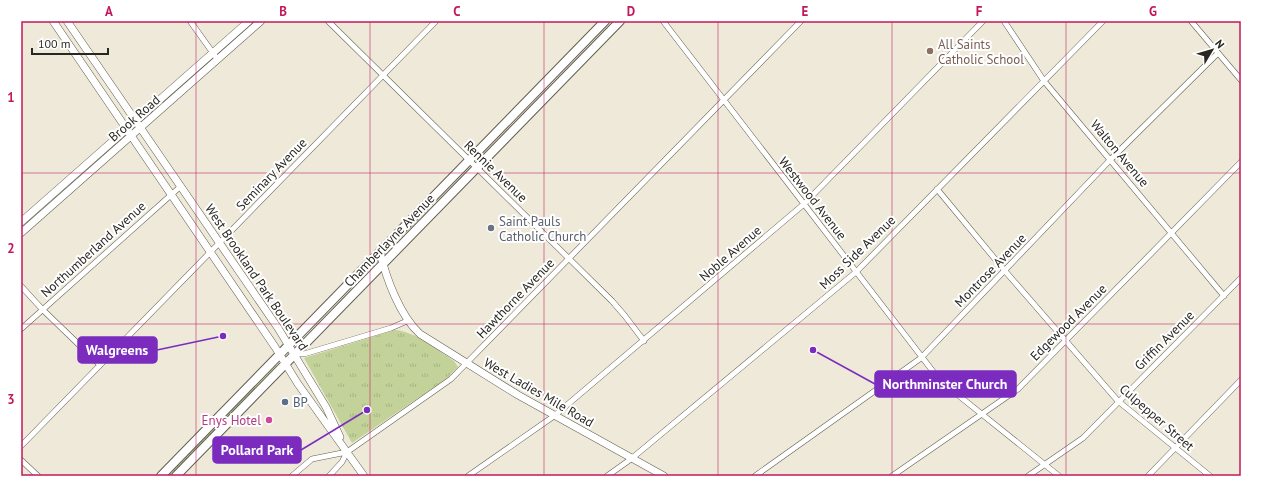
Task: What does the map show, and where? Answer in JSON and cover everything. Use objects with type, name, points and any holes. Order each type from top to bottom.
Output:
[{"type":"main road","name":"West Brookland Park Boulevard","points":[[53,21],[280,354],[317,411],[364,476]]},
{"type":"main road","name":"West Brookland Park Boulevard","points":[[67,21],[295,354],[326,407],[347,452]]},
{"type":"main road","name":"Brook Road","points":[[21,222],[249,21]]},
{"type":"main road","name":"Brook Road","points":[[21,233],[261,21]]},
{"type":"main road","name":"Chamberlayne Avenue","points":[[161,476],[605,21]]},
{"type":"main road","name":"Chamberlayne Avenue","points":[[176,476],[620,21]]},
{"type":"main road","name":"West Ladies Mile Road","points":[[380,252],[383,264],[408,321],[424,337],[466,364],[554,416],[664,476]]},
{"type":"street","points":[[190,21],[218,60]]},
{"type":"street","name":"Rennie Avenue","points":[[328,21],[622,312],[644,341]]},
{"type":"street","name":"Seminary Avenue","points":[[21,446],[436,21]]},
{"type":"street","name":"Westwood Avenue","points":[[663,21],[921,358],[948,387],[1059,476]]},
{"type":"street","name":"Hawthorne Avenue","points":[[292,476],[312,459],[347,452],[446,382],[466,364],[801,21]]},
{"type":"street","name":"Noble Avenue","points":[[468,476],[554,416],[804,204],[983,21]]},
{"type":"street","name":"Walton Avenue","points":[[1004,21],[1044,81],[1111,159],[1224,296]]},
{"type":"street","name":"Moss Side Avenue","points":[[607,476],[632,459],[856,272],[1103,21]]},
{"type":"street","points":[[1191,21],[1241,80]]},
{"type":"street","name":"Montrose Avenue","points":[[755,476],[921,358],[1111,159],[1218,53]]},
{"type":"street","name":"Edgewood Avenue","points":[[892,476],[1018,389],[1241,162]]},
{"type":"street","name":"Northumberland Avenue","points":[[21,329],[181,186]]},
{"type":"street","name":"Culpepper Street","points":[[937,189],[1005,271],[1118,401],[1210,476]]},
{"type":"street","name":"Griffin Avenue","points":[[1028,476],[1079,441],[1241,278]]},
{"type":"street","points":[[21,286],[42,309],[100,365]]},
{"type":"street","points":[[295,354],[304,354],[391,328],[408,321]]},
{"type":"street","points":[[1148,476],[1241,380]]},
{"type":"street","name":"Hawthorne Avenue","points":[[329,476],[342,462],[347,452]]},
{"type":"street","points":[[21,460],[38,476]]},
{"type":"green space","points":[[395,330],[411,334],[426,342],[454,361],[458,367],[446,379],[352,443],[304,358]]},
{"type":"green space","points":[[275,364],[277,366],[172,476],[165,476]]},
{"type":"place","name":"All Saints Catholic School","points":[[930,51]]},
{"type":"place","name":"Saint Pauls Catholic Church","points":[[491,228]]},
{"type":"place","name":"Walgreens","points":[[223,336]]},
{"type":"place","name":"Northminster Church","points":[[813,350]]},
{"type":"place","name":"BP","points":[[285,402]]},
{"type":"place","name":"Pollard Park","points":[[367,410]]},
{"type":"place","name":"Enys Hotel","points":[[269,420]]}]
